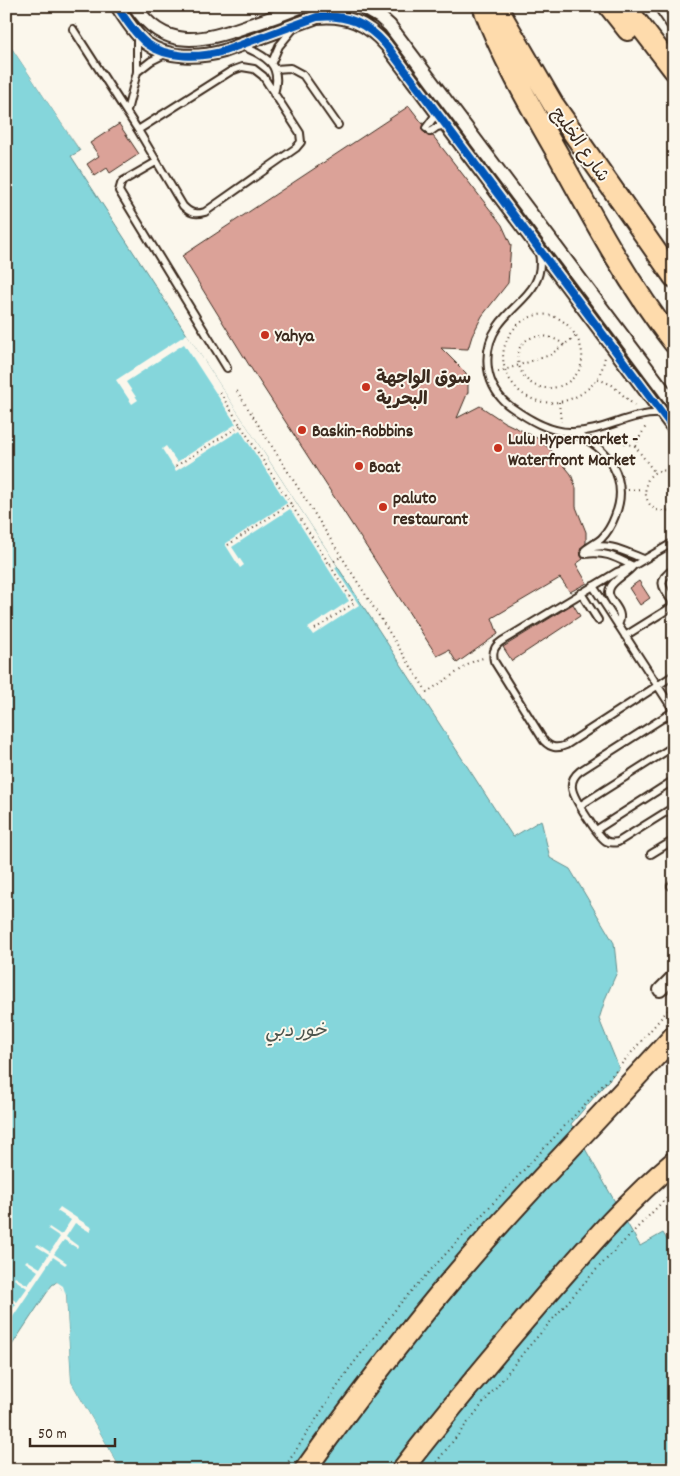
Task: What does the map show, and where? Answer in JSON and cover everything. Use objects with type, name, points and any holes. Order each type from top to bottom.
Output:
[{"type":"main road","points":[[482,6],[511,71],[592,215],[636,290],[674,343]]},
{"type":"main road","name":"شارع الخليج","points":[[496,6],[553,104],[674,278]]},
{"type":"main road","points":[[510,6],[582,130],[605,180]]},
{"type":"main road","points":[[609,6],[630,32],[669,63]]},
{"type":"main road","points":[[625,6],[669,63]]},
{"type":"main road","points":[[305,1470],[399,1343],[490,1235],[674,1036]]},
{"type":"main road","points":[[402,1470],[474,1380],[579,1257],[623,1210],[674,1162]]},
{"type":"street","points":[[117,6],[137,34],[146,43],[156,49],[196,56],[210,55],[317,17],[330,16],[356,20],[367,26],[386,45],[537,245],[604,336],[658,414],[674,429]]},
{"type":"street","points":[[134,6],[148,23],[161,32],[175,38],[190,40],[221,35],[282,10],[302,6]]},
{"type":"street","points":[[361,6],[380,17],[390,26],[674,404]]},
{"type":"street","points":[[660,990],[674,976]]},
{"type":"lane","points":[[657,6],[674,31]]},
{"type":"lane","points":[[274,94],[277,81],[273,65],[279,46],[296,25]]},
{"type":"lane","points":[[73,30],[127,111],[156,162],[183,206],[189,212],[197,214],[205,212],[299,145],[301,137],[259,72],[248,67],[236,68],[138,130]]},
{"type":"lane","points":[[127,111],[137,72],[137,34]]},
{"type":"lane","points":[[239,45],[257,52],[273,65],[290,68],[303,75],[338,125]]},
{"type":"lane","points":[[137,72],[151,61],[168,52]]},
{"type":"lane","points":[[437,113],[428,130],[446,125]]},
{"type":"lane","points":[[156,162],[123,181],[120,184],[119,191],[227,368]]},
{"type":"lane","points":[[537,245],[540,257],[536,281],[530,292],[497,327],[490,342],[487,358],[489,375],[495,390],[505,403],[520,414],[537,423],[562,431],[589,431],[635,416],[658,414]]},
{"type":"lane","points":[[570,432],[586,438],[610,460],[618,475],[621,491],[619,508],[612,524],[602,538],[585,552]]},
{"type":"lane","points":[[674,542],[633,566],[622,569],[497,644],[493,655],[494,661],[544,741],[548,745],[557,748],[566,745],[674,675]]},
{"type":"lane","points":[[585,552],[595,547],[610,546],[644,560]]},
{"type":"lane","points":[[585,552],[608,554],[633,566]]},
{"type":"lane","points":[[618,625],[620,613],[609,596],[609,591],[614,583],[633,566]]},
{"type":"lane","points":[[626,636],[670,608],[673,604],[662,582],[664,576],[674,569]]},
{"type":"lane","points":[[593,586],[674,711],[577,774],[573,780],[572,788],[596,830],[605,841],[611,843],[618,842],[674,807]]},
{"type":"lane","points":[[581,593],[598,620]]},
{"type":"lane","points":[[581,805],[674,746]]},
{"type":"lane","points":[[596,830],[674,780]]},
{"type":"lane","points":[[651,854],[674,840]]},
{"type":"path","points":[[564,345],[549,336],[533,337],[521,346],[518,356],[519,365],[525,377],[535,385],[552,388],[568,383],[577,375],[582,364],[581,350],[576,336],[566,324],[554,316],[543,314],[529,317],[516,326],[507,339],[503,354],[507,377],[527,397],[543,402],[559,402],[576,396],[598,379],[604,362],[604,336]]},
{"type":"path","points":[[489,375],[550,355],[576,336]]},
{"type":"path","points":[[598,379],[612,385],[644,414]]},
{"type":"path","points":[[237,391],[427,692],[474,661],[493,655]]},
{"type":"path","points":[[220,393],[354,603],[315,629]]},
{"type":"path","points":[[559,402],[562,431]]},
{"type":"path","points":[[635,446],[658,414]]},
{"type":"path","points":[[176,466],[241,425]]},
{"type":"path","points":[[608,426],[613,440],[635,446],[655,473]]},
{"type":"path","points":[[674,473],[663,471],[655,473],[649,478],[644,489],[646,500],[654,508],[665,511],[674,508]]},
{"type":"path","points":[[621,491],[644,489]]},
{"type":"path","points":[[228,545],[291,503]]},
{"type":"path","points":[[330,564],[342,556]]},
{"type":"path","points":[[430,1470],[524,1352],[596,1271],[674,1190]]},
{"type":"water","name":"خور دبي","points":[[6,39],[80,151],[71,156],[513,837],[541,820],[550,858],[570,869],[614,943],[617,972],[599,1019],[619,1068],[571,1124],[640,1246],[663,1233],[674,1251],[674,1470],[121,1470],[71,1382],[66,1295],[57,1282],[52,1285],[6,1354]]},
{"type":"pier","points":[[6,36],[21,56],[80,151],[6,39]]},
{"type":"pier","points":[[187,334],[334,561],[337,566],[335,568],[359,605],[313,635],[308,628],[349,601],[290,509],[232,547],[244,565],[240,568],[225,544],[287,503],[240,430],[176,471],[162,449],[166,446],[177,462],[236,424],[184,344],[126,382],[138,400],[132,404],[116,380]]},
{"type":"pier","points":[[60,1207],[92,1228],[90,1232],[75,1223],[66,1237],[78,1246],[77,1248],[64,1240],[54,1254],[67,1263],[65,1265],[53,1257],[6,1327],[6,1319],[16,1304],[6,1298],[6,1295],[17,1302],[27,1288],[14,1279],[15,1277],[28,1285],[38,1271],[25,1262],[27,1260],[40,1268],[49,1254],[36,1246],[38,1244],[50,1252],[60,1237],[48,1229],[49,1227],[61,1235],[71,1220],[57,1211]]},
{"type":"pier","points":[[57,1282],[63,1286],[66,1295],[71,1382],[121,1470],[118,1470],[68,1383],[64,1295],[61,1288],[57,1285],[50,1292],[48,1290]]},
{"type":"building","name":"سوق الواجهة البحرية","points":[[409,106],[423,124],[422,130],[428,136],[433,136],[502,225],[511,245],[508,283],[482,316],[468,349],[441,348],[466,373],[468,392],[457,418],[480,406],[504,422],[537,438],[554,453],[571,474],[576,488],[576,507],[586,532],[586,543],[580,550],[583,559],[576,564],[587,583],[570,592],[560,578],[492,618],[498,634],[457,663],[449,650],[437,656],[254,373],[182,256]]},
{"type":"building","points":[[119,124],[139,154],[110,173],[107,168],[95,176],[87,164],[99,156],[90,143]]},
{"type":"building","points":[[639,581],[650,598],[640,605],[629,588]]},
{"type":"building","points":[[573,604],[580,616],[512,661],[503,647]]},
{"type":"cycle path","points":[[117,6],[146,43],[164,52],[184,56],[205,55],[224,51],[317,17],[328,16],[347,19],[363,26],[379,37],[674,429]]},
{"type":"place","name":"Yahya","points":[[265,335]]},
{"type":"place","name":"سوق الواجهة البحرية","points":[[366,387]]},
{"type":"place","name":"Baskin-Robbins","points":[[302,430]]},
{"type":"place","name":"Lulu Hypermarket - Waterfront Market","points":[[498,448]]},
{"type":"place","name":"Boat","points":[[359,466]]},
{"type":"place","name":"paluto restaurant","points":[[383,507]]}]
